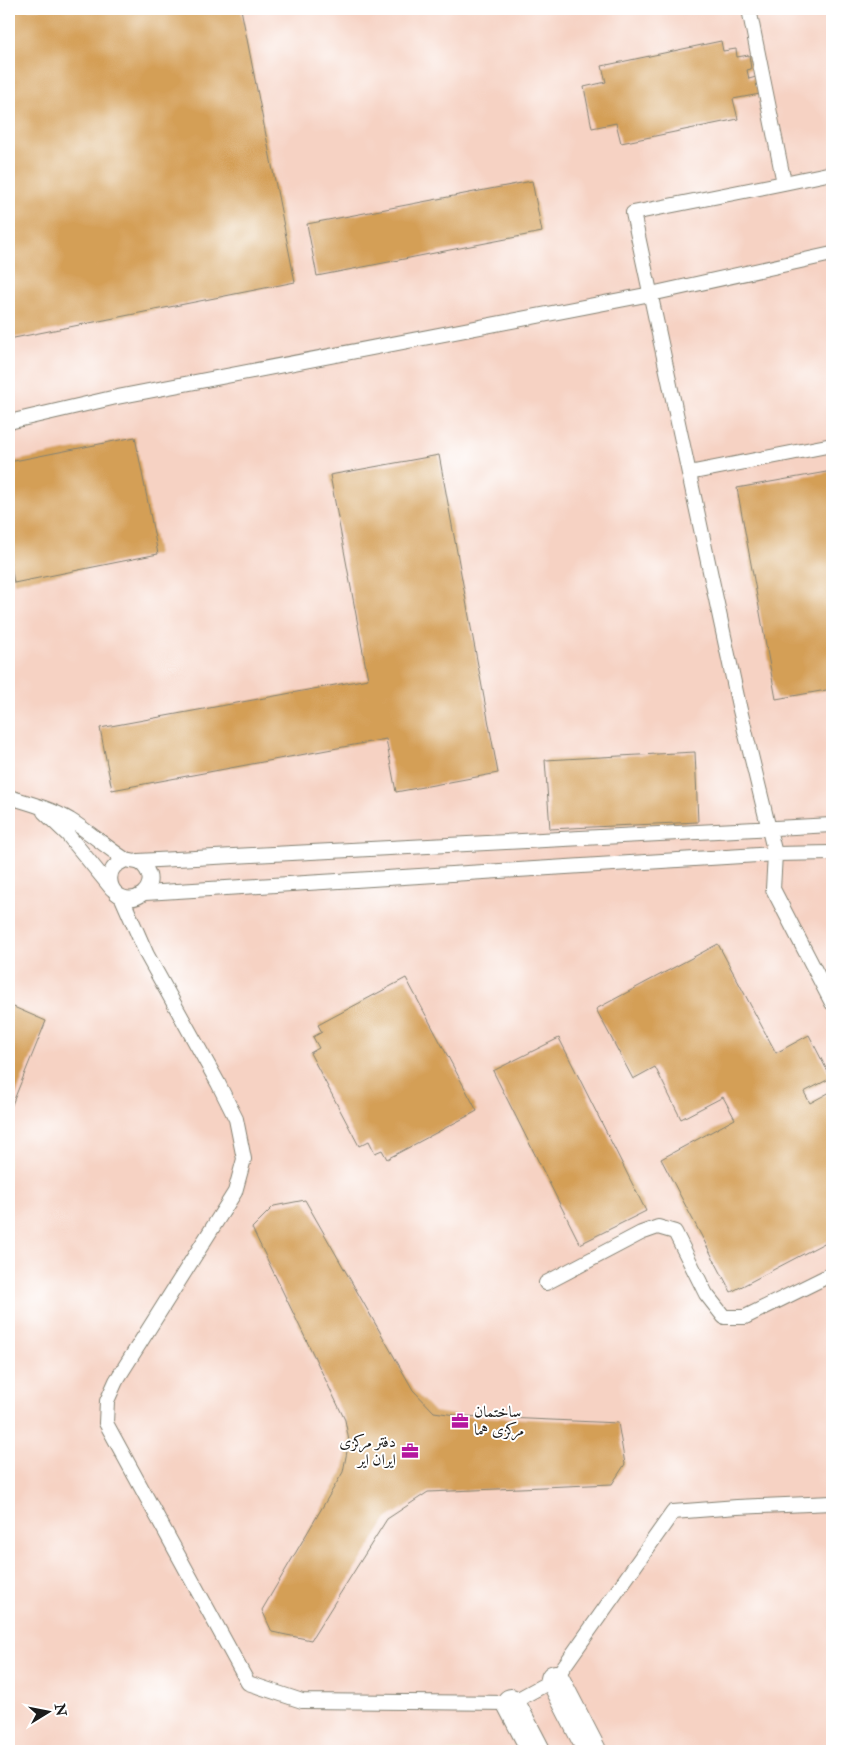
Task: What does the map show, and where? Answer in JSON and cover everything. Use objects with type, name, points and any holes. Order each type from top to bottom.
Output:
[{"type":"street","points":[[554,1679],[592,1751]]},
{"type":"street","points":[[511,1703],[536,1751]]},
{"type":"lane","points":[[749,9],[784,184]]},
{"type":"lane","points":[[832,173],[633,213],[739,706],[775,854],[773,889],[832,1003]]},
{"type":"lane","points":[[9,422],[121,396],[651,294],[832,254]]},
{"type":"lane","points":[[689,473],[832,445]]},
{"type":"lane","points":[[9,797],[38,806],[69,820],[147,870],[150,881],[144,893]]},
{"type":"lane","points":[[38,806],[68,835],[117,894],[134,899],[144,893],[775,854],[832,854]]},
{"type":"lane","points":[[832,825],[132,861],[115,866],[110,878],[117,894],[147,955],[236,1119],[244,1159],[235,1192],[116,1380],[107,1401],[106,1423],[248,1683],[302,1702],[511,1703],[554,1679],[673,1512],[832,1503]]},
{"type":"lane","points":[[546,1283],[641,1233],[658,1227],[675,1232],[706,1294],[724,1317],[745,1317],[832,1274]]},
{"type":"shaded area","points":[[9,9],[832,9],[832,1751],[9,1751]]},
{"type":"building","points":[[9,9],[241,9],[295,282],[9,339]]},
{"type":"building","points":[[721,41],[723,51],[736,49],[737,57],[749,55],[751,69],[747,70],[749,79],[756,77],[760,94],[733,99],[738,119],[621,143],[616,123],[592,128],[584,87],[606,82],[602,66]]},
{"type":"building","points":[[532,181],[542,232],[317,276],[307,224]]},
{"type":"building","points":[[135,437],[158,554],[14,583],[9,553],[9,462]]},
{"type":"building","points":[[439,455],[498,773],[396,792],[386,739],[112,790],[100,728],[368,679],[330,475]]},
{"type":"building","points":[[832,471],[832,689],[776,699],[737,488]]},
{"type":"building","points":[[695,752],[698,822],[550,829],[545,760]]},
{"type":"building","points":[[718,944],[776,1053],[809,1035],[831,1078],[804,1092],[810,1103],[832,1091],[832,1239],[731,1292],[661,1159],[735,1119],[723,1097],[681,1119],[655,1067],[633,1079],[596,1009]]},
{"type":"building","points":[[406,978],[477,1111],[387,1159],[382,1150],[375,1153],[369,1141],[359,1146],[310,1053],[319,1048],[313,1037],[322,1032],[318,1025]]},
{"type":"building","points":[[9,1005],[46,1021],[9,1112]]},
{"type":"building","points":[[559,1038],[646,1211],[580,1244],[493,1071]]},
{"type":"building","name":"ساختمان مرکزی هما","points":[[305,1200],[413,1390],[434,1412],[462,1416],[618,1423],[625,1464],[612,1484],[428,1492],[387,1519],[311,1640],[272,1632],[262,1610],[343,1472],[349,1441],[345,1420],[252,1228],[274,1206]]},
{"type":"place","name":"ساختمان مرکزی هما","points":[[460,1421]]},
{"type":"place","name":"دفتر مرکزی ایران ایر","points":[[410,1451]]}]
